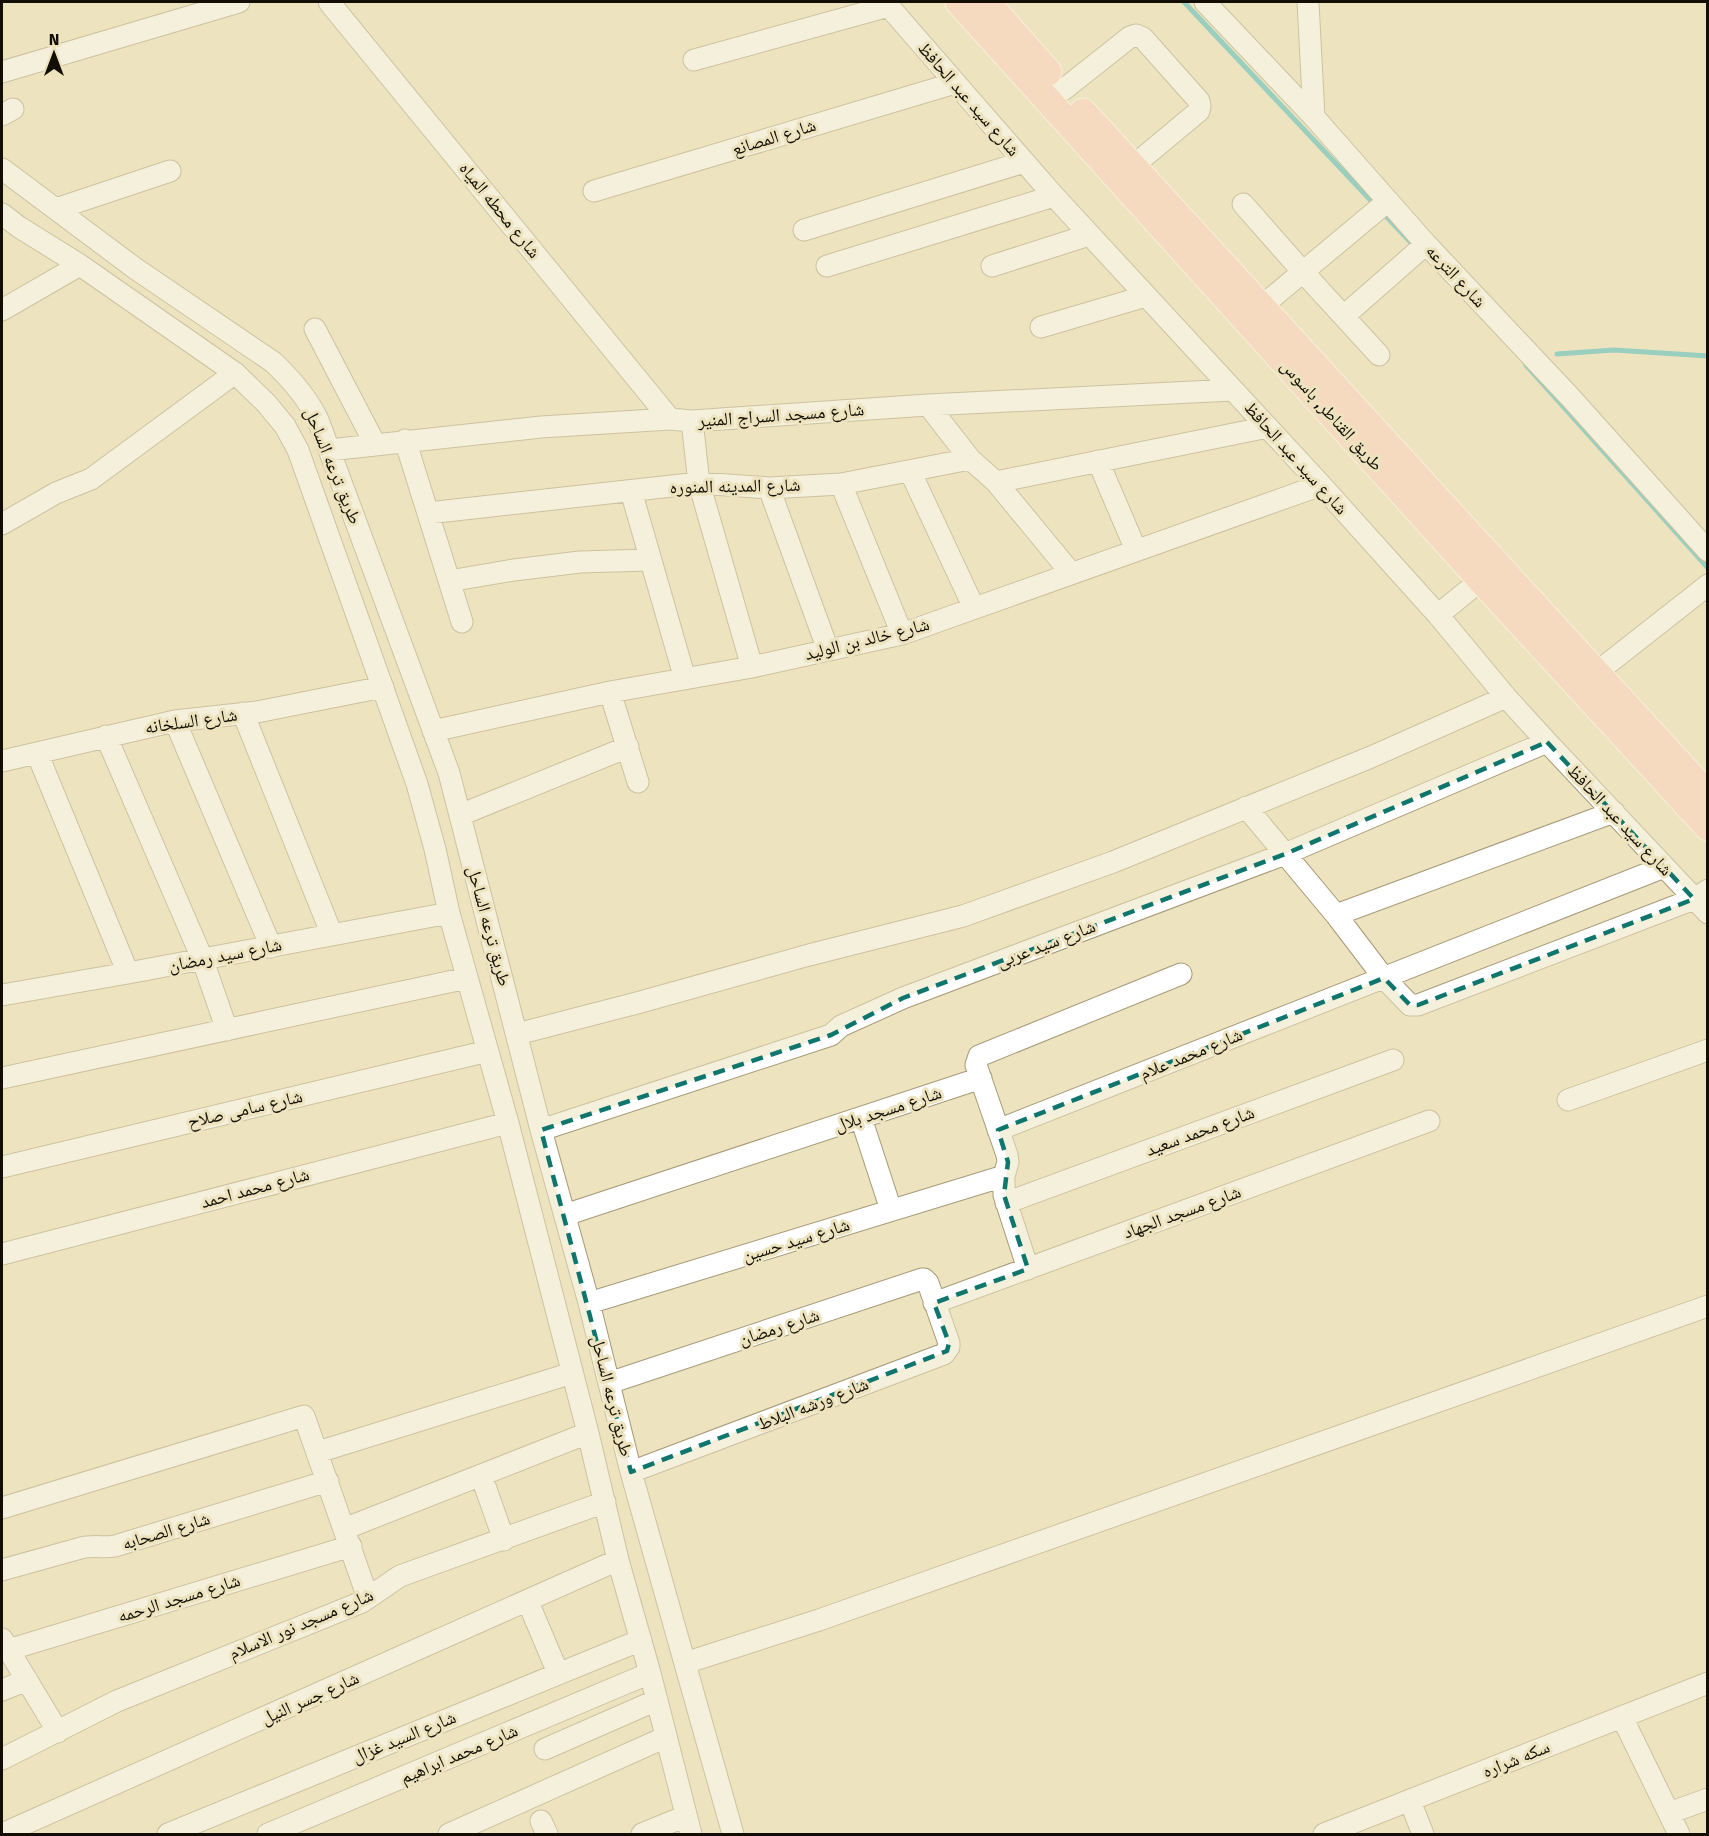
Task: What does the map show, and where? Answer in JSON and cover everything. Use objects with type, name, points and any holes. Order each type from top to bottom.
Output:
[{"type":"main road","name":"طريق القناطر, باسوس","points":[[959,2],[1707,827]]},
{"type":"main road","name":"طريق القناطر, باسوس","points":[[992,4],[1063,90],[1707,795]]},
{"type":"street","points":[[2,72],[239,2]]},
{"type":"street","name":"شارع محطه المياه","points":[[329,2],[670,419]]},
{"type":"street","name":"شارع الترعه","points":[[1205,2],[1314,117],[1426,244],[1571,398],[1707,551]]},
{"type":"street","points":[[1308,2],[1314,117]]},
{"type":"street","points":[[694,60],[887,4]]},
{"type":"street","name":"شارع سيد عبد الحافظ","points":[[887,4],[1089,235],[1438,615],[1506,697],[1664,867],[1703,901]]},
{"type":"street","points":[[1063,90],[1130,37],[1136,35],[1143,38],[1199,101],[1200,106],[1198,111],[1133,165]]},
{"type":"street","name":"شارع المصانع","points":[[594,191],[955,83]]},
{"type":"street","points":[[804,230],[1024,162]]},
{"type":"street","name":"طريق ترعه الساحل","points":[[2,169],[136,269],[273,362],[289,377],[312,409],[449,773],[541,1130],[589,1303],[631,1472],[732,1834]]},
{"type":"street","points":[[56,209],[170,171]]},
{"type":"street","points":[[826,266],[1054,196]]},
{"type":"street","points":[[1262,306],[1388,201]]},
{"type":"street","points":[[1243,204],[1379,355]]},
{"type":"street","name":"طريق ترعه الساحل","points":[[2,214],[80,265],[235,374],[266,403],[285,426],[298,450],[417,784],[435,849],[449,913],[508,1123],[588,1433],[618,1560],[650,1673],[688,1825]]},
{"type":"street","points":[[992,266],[1089,235]]},
{"type":"street","points":[[1344,316],[1426,244]]},
{"type":"street","points":[[2,310],[80,265]]},
{"type":"street","points":[[1041,327],[1146,296]]},
{"type":"street","points":[[315,329],[375,444]]},
{"type":"street","points":[[2,524],[56,493],[91,479],[235,374]]},
{"type":"street","name":"شارع مسجد السراج المنير","points":[[329,450],[541,428],[670,419],[692,421],[928,405],[1233,390]]},
{"type":"street","points":[[928,405],[970,459],[996,482],[1071,573]]},
{"type":"street","points":[[692,421],[699,483],[752,667]]},
{"type":"street","points":[[996,482],[1268,428]]},
{"type":"street","points":[[405,441],[462,622]]},
{"type":"street","name":"شارع المدينه المنوره","points":[[428,513],[699,483],[769,488],[841,484],[970,459]]},
{"type":"street","points":[[1098,461],[1136,550]]},
{"type":"street","points":[[910,471],[974,608]]},
{"type":"street","points":[[841,484],[902,634]]},
{"type":"street","name":"شارع خالد بن الوليد","points":[[433,731],[610,692],[752,667],[902,634],[1321,485]]},
{"type":"street","points":[[769,488],[828,650]]},
{"type":"street","points":[[631,491],[685,679]]},
{"type":"street","points":[[449,581],[580,562],[650,560]]},
{"type":"street","points":[[1438,615],[1481,580]]},
{"type":"street","points":[[1596,673],[1707,585]]},
{"type":"street","name":"شارع السلخانه","points":[[2,761],[174,721],[243,713],[382,687]]},
{"type":"street","points":[[610,692],[638,782]]},
{"type":"street","points":[[517,1034],[963,916],[1113,862],[1371,757],[1506,697]]},
{"type":"street","points":[[243,713],[332,934]]},
{"type":"street","points":[[174,721],[270,947]]},
{"type":"street","points":[[106,736],[202,958],[227,1030]]},
{"type":"street","name":"شارع سيد عربى","points":[[541,1130],[831,1035],[841,1026],[903,998],[1285,854],[1547,742]]},
{"type":"street","points":[[460,815],[628,747]]},
{"type":"street","points":[[37,753],[128,974]]},
{"type":"street","points":[[1246,807],[1336,915],[1384,978],[1410,1005],[1418,1005],[1703,901]]},
{"type":"street","points":[[1336,915],[1614,812]]},
{"type":"street","name":"شارع محمد علام","points":[[998,1130],[1664,867]]},
{"type":"street","name":"شارع سيد رمضان","points":[[2,995],[128,974],[202,958],[449,913]]},
{"type":"street","points":[[1028,1269],[1004,1195],[1004,1176],[1008,1162],[976,1065],[979,1056],[1181,974]]},
{"type":"street","points":[[2,1078],[468,978]]},
{"type":"street","points":[[1568,1100],[1707,1050]]},
{"type":"street","name":"شارع سامى صلاح","points":[[2,1167],[488,1051]]},
{"type":"street","name":"شارع محمد سعيد","points":[[1006,1203],[1393,1060]]},
{"type":"street","name":"شارع مسجد بلال","points":[[565,1215],[981,1078]]},
{"type":"street","points":[[861,1118],[891,1210]]},
{"type":"street","name":"شارع مسجد الجهاد","points":[[934,1303],[1429,1121]]},
{"type":"street","name":"شارع محمد احمد","points":[[2,1254],[508,1123]]},
{"type":"street","name":"شارع سيد حسين","points":[[589,1303],[1004,1176]]},
{"type":"street","name":"شارع رمضان","points":[[609,1383],[921,1279],[928,1283],[934,1303]]},
{"type":"street","name":"شارع ورشه البلاط","points":[[631,1472],[944,1354],[949,1343],[934,1303]]},
{"type":"street","points":[[685,1663],[819,1620],[1707,1306]]},
{"type":"street","points":[[318,1452],[572,1373]]},
{"type":"street","points":[[2,1508],[304,1416],[368,1598]]},
{"type":"street","name":"شارع مسجد الرحمه","points":[[5,1644],[348,1537],[481,1475],[588,1433]]},
{"type":"street","points":[[481,1475],[504,1540]]},
{"type":"street","name":"شارع الصحابه","points":[[2,1570],[90,1546],[116,1546],[328,1481]]},
{"type":"street","name":"شارع مسجد نور الاسلام","points":[[2,1759],[117,1701],[362,1602],[400,1576],[605,1502]]},
{"type":"street","name":"شارع جسر النيل","points":[[2,1834],[618,1560]]},
{"type":"street","points":[[528,1602],[558,1673]]},
{"type":"street","name":"شارع السيد غزال","points":[[168,1834],[641,1640]]},
{"type":"street","points":[[5,1644],[58,1732]]},
{"type":"street","name":"شارع محمد ابراهيم","points":[[268,1834],[650,1673]]},
{"type":"street","points":[[2,1690],[27,1680]]},
{"type":"street","name":"سكه شراره","points":[[1324,1834],[1707,1683]]},
{"type":"street","points":[[545,1749],[657,1700]]},
{"type":"street","points":[[1622,1717],[1678,1834]]},
{"type":"street","points":[[449,1834],[666,1737]]},
{"type":"street","points":[[1669,1813],[1707,1799]]},
{"type":"street","points":[[1410,1801],[1423,1834]]},
{"type":"street","points":[[642,1834],[688,1825]]},
{"type":"highlighted area","points":[[1547,742],[1694,899],[1418,1005],[1410,1005],[1384,978],[998,1130],[1008,1162],[1004,1195],[1028,1269],[934,1303],[949,1343],[947,1351],[631,1472],[541,1130],[831,1035],[903,998],[1285,854]]},
{"type":"waterway","points":[[1184,2],[1376,206]]},
{"type":"waterway","points":[[1382,212],[1415,247]]},
{"type":"waterway","points":[[1557,354],[1614,350],[1708,356]]},
{"type":"waterway","points":[[1526,365],[1708,568]]}]
